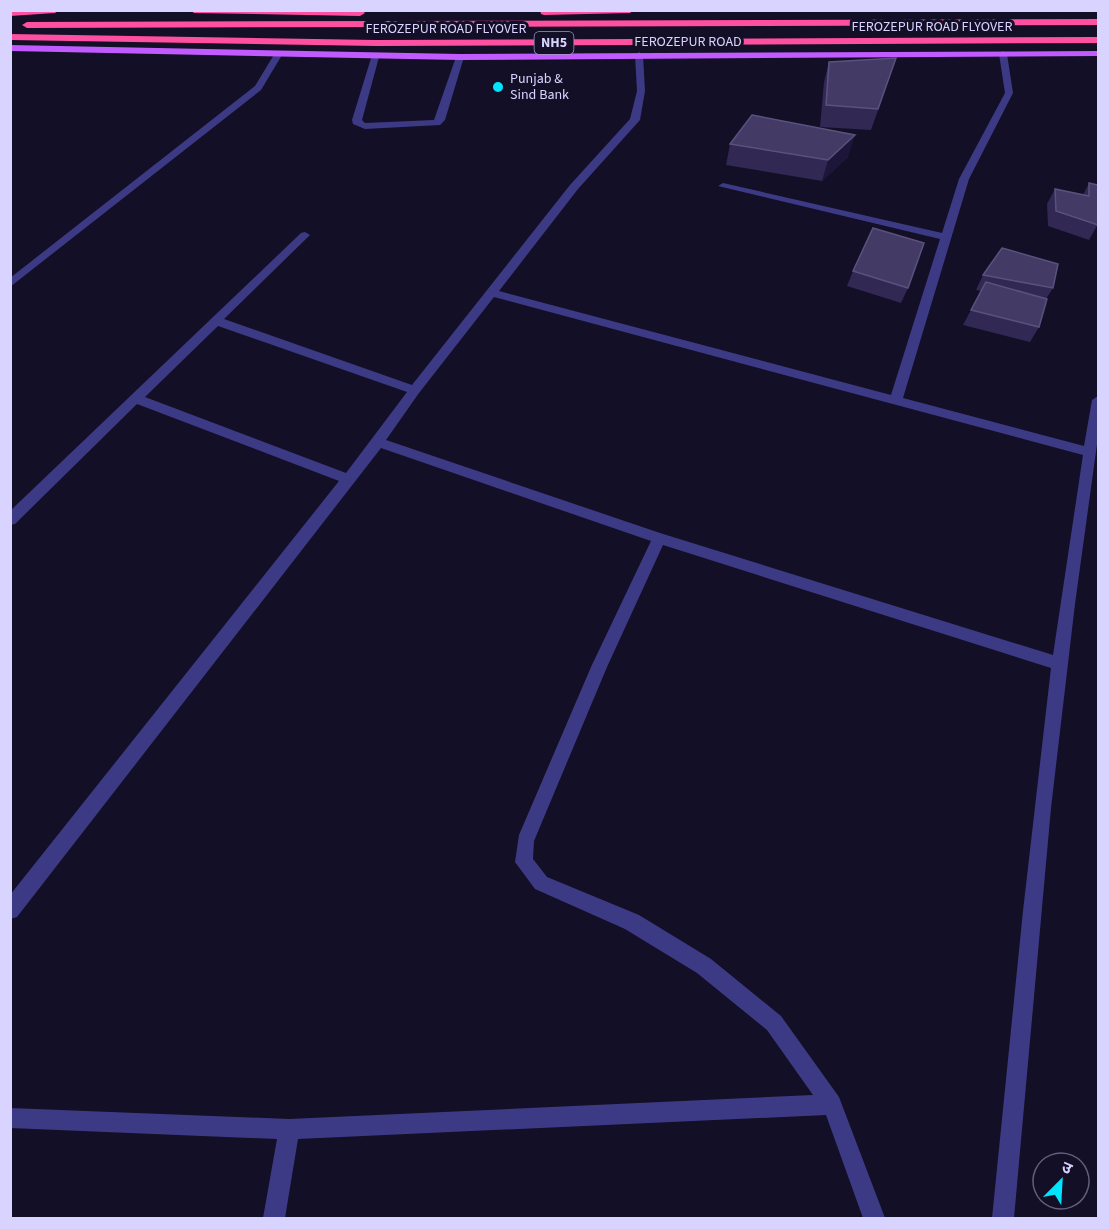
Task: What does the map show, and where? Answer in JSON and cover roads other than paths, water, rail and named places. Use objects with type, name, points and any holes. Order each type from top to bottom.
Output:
[{"type":"highway","points":[[10,13],[55,10]]},
{"type":"highway","points":[[194,10],[514,13]]},
{"type":"highway","points":[[537,12],[630,10]]},
{"type":"highway","name":"FEROZEPUR ROAD FLYOVER","points":[[10,25],[1098,22]]},
{"type":"highway","name":"FEROZEPUR ROAD FLYOVER","points":[[10,37],[376,44],[1098,40]]},
{"type":"main road","name":"FEROZEPUR ROAD","points":[[10,48],[375,57],[1098,54]]},
{"type":"street","points":[[896,401],[964,179],[1009,93],[1004,54]]},
{"type":"street","points":[[10,284],[258,88],[278,55]]},
{"type":"street","points":[[10,910],[378,442],[415,390],[598,159],[635,120],[641,91],[639,55]]},
{"type":"street","points":[[375,57],[357,120],[358,124],[365,126],[437,123],[440,120],[460,57]]},
{"type":"street","points":[[723,186],[946,237]]},
{"type":"street","points":[[10,520],[305,235]]},
{"type":"street","points":[[493,293],[1090,452]]},
{"type":"street","points":[[217,321],[415,390]]},
{"type":"street","points":[[136,399],[347,479]]},
{"type":"street","points":[[1003,1218],[1031,904],[1058,663],[1098,400]]},
{"type":"street","points":[[378,442],[659,538],[1058,663]]},
{"type":"street","points":[[659,538],[599,667],[525,840],[524,862],[541,883],[632,922],[704,966],[774,1023],[832,1104],[874,1218]]},
{"type":"street","points":[[10,1118],[289,1129],[832,1104]]},
{"type":"street","points":[[274,1218],[289,1129]]},
{"type":"place","name":"Punjab & Sind Bank","points":[[498,87]]}]
